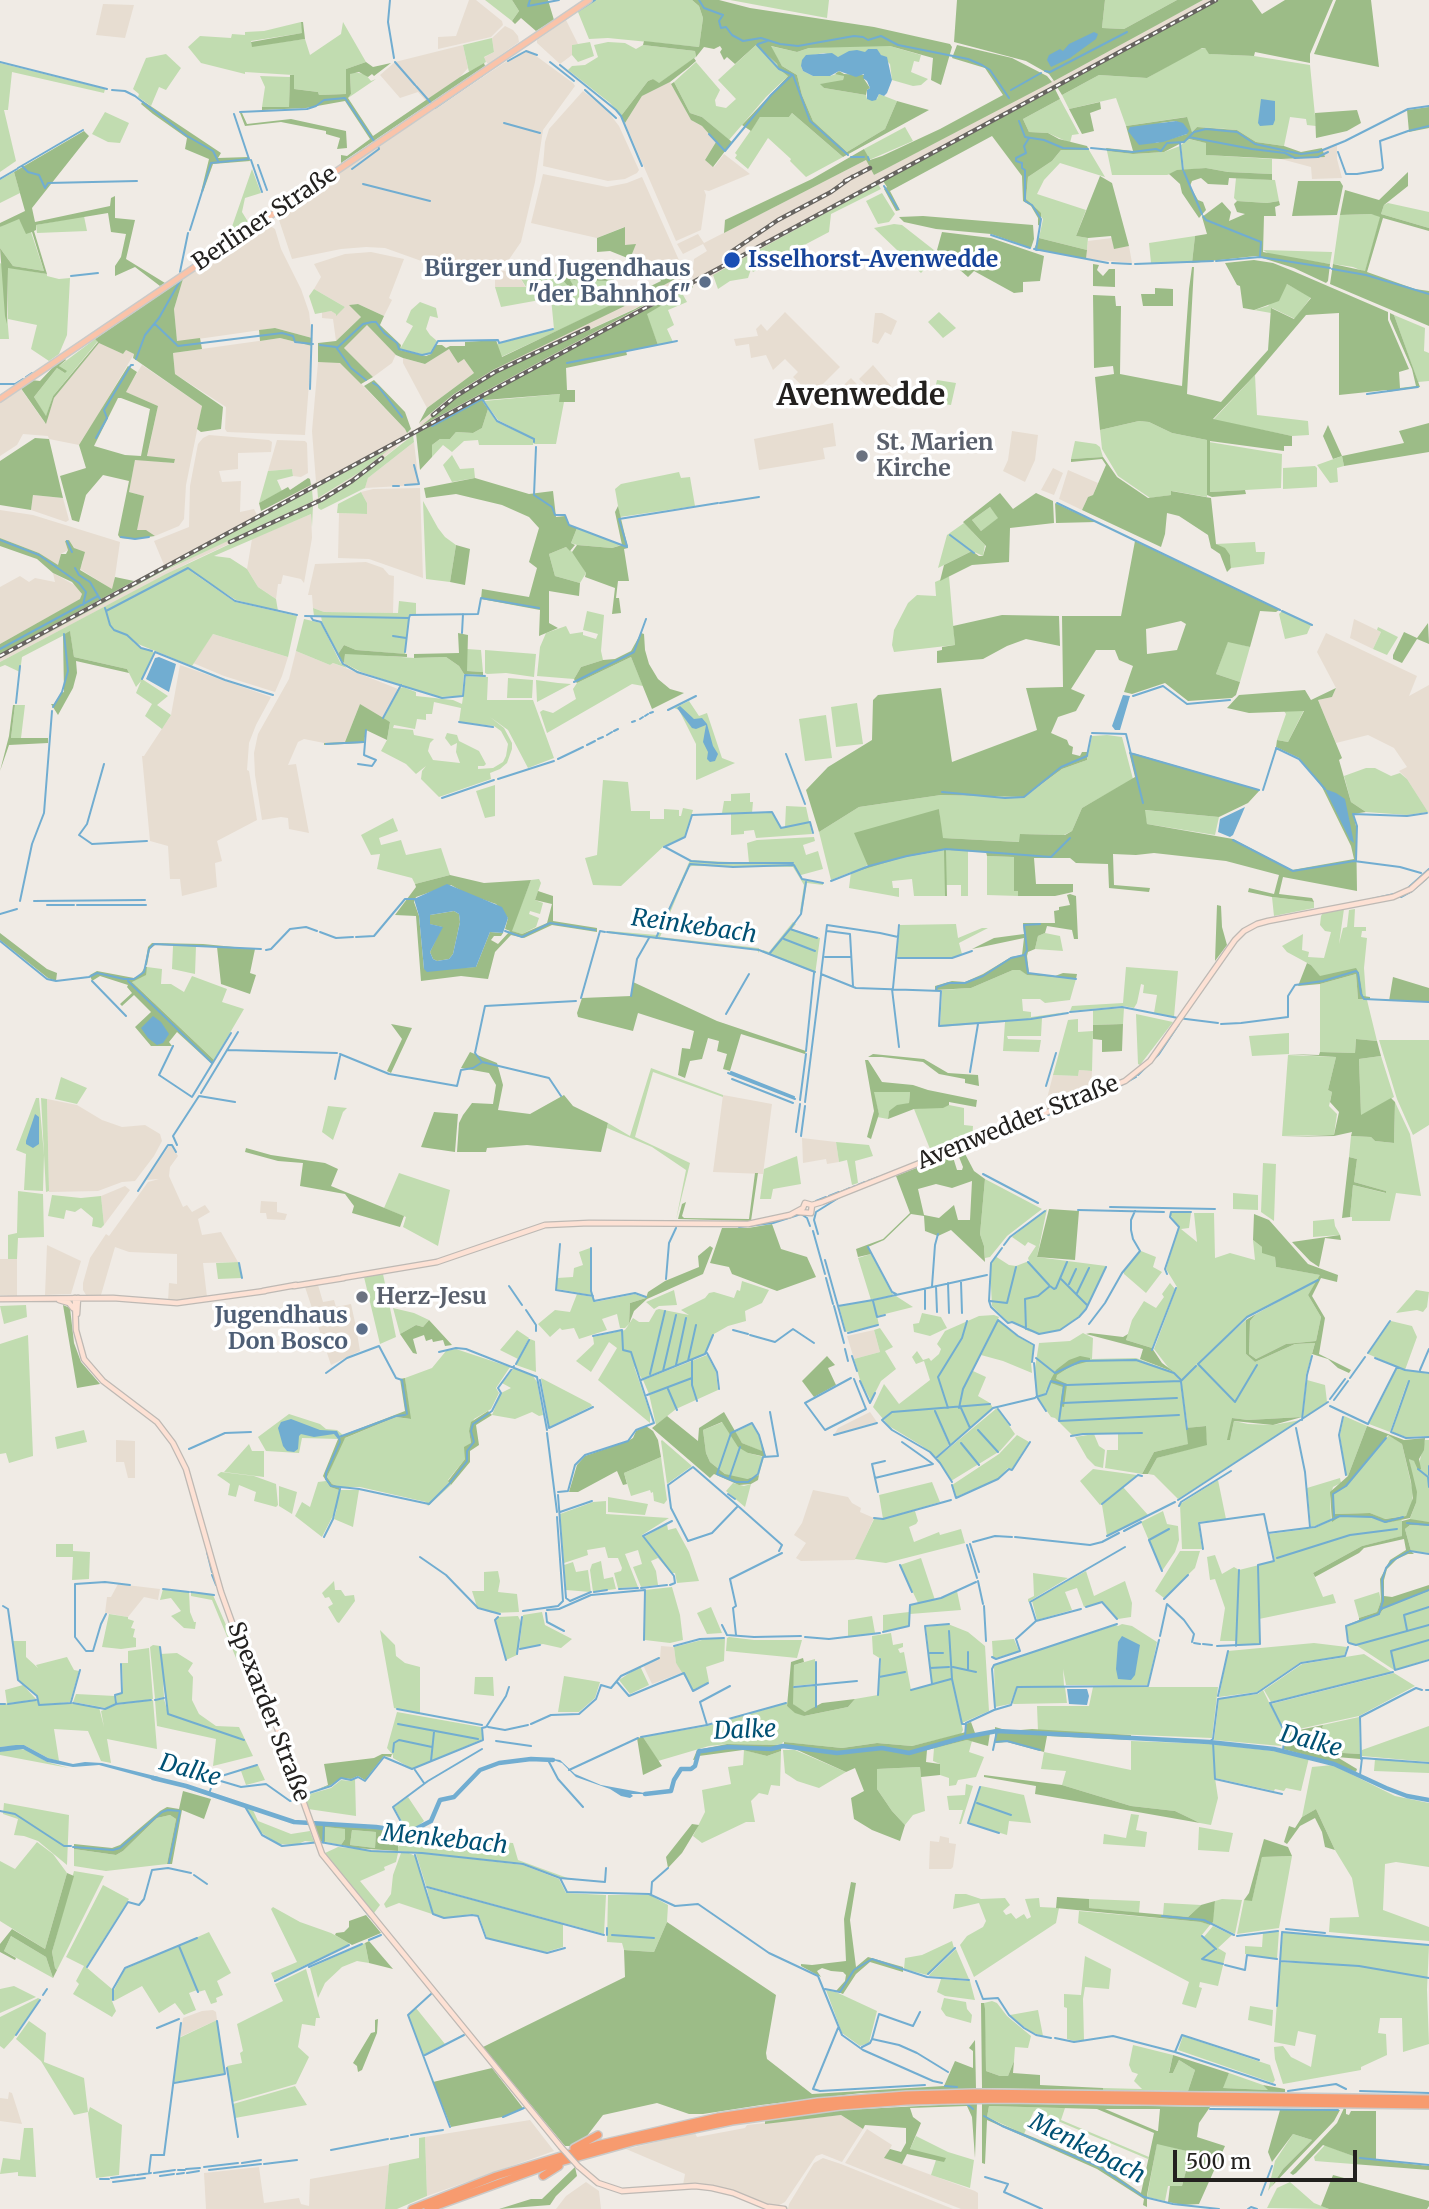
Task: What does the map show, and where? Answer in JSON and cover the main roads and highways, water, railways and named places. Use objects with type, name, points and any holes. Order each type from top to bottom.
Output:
[{"type":"highway","points":[[412,2209],[496,2176],[636,2135],[718,2117],[850,2099],[950,2093],[1429,2099]]},
{"type":"highway","points":[[428,2209],[508,2179],[647,2139],[732,2121],[818,2109],[907,2101],[1001,2099],[1429,2105]]},
{"type":"highway","points":[[692,2117],[718,2117]]},
{"type":"highway","points":[[559,2156],[560,2152],[576,2148],[598,2136]]},
{"type":"highway","points":[[543,2176],[582,2156]]},
{"type":"highway","points":[[437,2209],[448,2207]]},
{"type":"main road","name":"Berliner Straße","points":[[0,399],[589,0]]},
{"type":"main road","name":"Avenwedder Straße","points":[[76,1299],[168,1304],[236,1296],[437,1262],[545,1225],[740,1225],[760,1223],[803,1209],[810,1213],[813,1206],[822,1202],[1125,1081],[1150,1061],[1235,940],[1250,927],[1268,921],[1393,897],[1411,889],[1429,873]]},
{"type":"main road","points":[[0,1300],[76,1299]]},
{"type":"main road","points":[[0,1300],[76,1299]]},
{"type":"main road","name":"Spexarder Straße","points":[[76,1299],[74,1309],[78,1342],[84,1360],[103,1381],[151,1416],[178,1452],[194,1492],[217,1582],[239,1642],[270,1708],[310,1822],[327,1861],[561,2147],[598,2183],[622,2191],[695,2186],[712,2188],[770,2208],[784,2209]]},
{"type":"main road","name":"Spexarder Straße","points":[[76,1299],[79,1336],[90,1367]]},
{"type":"main road","points":[[59,1300],[70,1303],[74,1309]]},
{"type":"water","points":[[1094,32],[1098,34],[1096,39],[1070,58],[1051,67],[1047,60],[1049,55],[1060,49],[1063,51],[1069,44]]},
{"type":"water","points":[[868,49],[877,49],[881,55],[887,57],[892,80],[887,93],[884,96],[879,94],[876,100],[867,99],[867,90],[870,88],[863,78],[864,74],[856,77],[839,71],[830,76],[813,76],[803,71],[801,66],[806,55],[832,53],[838,57],[849,51],[865,52]]},
{"type":"water","points":[[1261,99],[1275,101],[1273,125],[1260,126],[1258,123]]},
{"type":"water","points":[[1176,121],[1183,123],[1189,131],[1163,142],[1139,145],[1128,131],[1130,127]]},
{"type":"water","points":[[155,658],[176,664],[169,692],[146,679]]},
{"type":"water","points":[[1123,695],[1130,696],[1120,730],[1115,730],[1112,726]]},
{"type":"water","points":[[680,706],[694,719],[702,718],[707,724],[718,754],[715,761],[710,762],[707,759],[708,752],[703,742],[706,725],[692,728],[677,708]]},
{"type":"water","points":[[1325,789],[1345,799],[1354,843],[1350,840]]},
{"type":"water","points":[[1245,807],[1233,835],[1230,837],[1218,832],[1220,819]]},
{"type":"water","points":[[447,884],[502,907],[508,918],[503,933],[490,932],[476,967],[427,972],[424,969],[419,916],[414,899]],"holes":[[[454,911],[459,914],[460,922],[453,954],[449,959],[433,959],[430,952],[443,927],[430,924],[430,915]]]},
{"type":"water","points":[[153,1016],[169,1034],[163,1043],[157,1045],[141,1028]]},
{"type":"water","points":[[35,1114],[39,1117],[39,1144],[33,1148],[26,1144],[26,1141]]},
{"type":"water","points":[[291,1419],[320,1430],[337,1431],[340,1437],[338,1439],[334,1434],[314,1437],[301,1434],[298,1449],[294,1452],[287,1451],[278,1428],[281,1422]]},
{"type":"water","points":[[1122,1636],[1140,1645],[1135,1675],[1131,1680],[1118,1679],[1118,1642]]},
{"type":"water","points":[[1067,1689],[1087,1689],[1087,1705],[1069,1704]]},
{"type":"water","points":[[24,1745],[48,1758],[73,1764],[102,1763],[159,1777],[158,1781],[99,1765],[73,1767],[47,1762],[23,1749],[0,1752],[0,1747]]},
{"type":"water","points":[[547,1758],[560,1760],[575,1774],[601,1785],[650,1794],[631,1794],[633,1796],[630,1798],[621,1796],[610,1789],[576,1777],[562,1763]]},
{"type":"waterway","points":[[390,0],[388,22],[394,58]]},
{"type":"waterway","points":[[530,0],[528,6],[559,0]]},
{"type":"waterway","points":[[578,11],[595,0]]},
{"type":"waterway","points":[[699,0],[704,8],[723,15],[719,21],[721,28],[726,27],[732,35],[743,41],[761,38],[798,46],[854,36],[868,40],[881,36],[898,45],[968,59],[982,65],[990,70],[1009,98]]},
{"type":"waterway","points":[[1045,71],[1050,72],[1127,32]]},
{"type":"waterway","points":[[758,44],[767,41]]},
{"type":"waterway","points":[[757,45],[779,69],[793,75],[810,121],[848,155]]},
{"type":"waterway","points":[[508,61],[526,51],[537,55]]},
{"type":"waterway","points":[[0,62],[107,89]]},
{"type":"waterway","points":[[395,62],[415,85]]},
{"type":"waterway","points":[[550,62],[574,81]]},
{"type":"waterway","points":[[560,65],[621,116],[642,166]]},
{"type":"waterway","points":[[1011,90],[1041,73]]},
{"type":"waterway","points":[[435,108],[483,75]]},
{"type":"waterway","points":[[709,134],[725,151],[771,95],[791,76]]},
{"type":"waterway","points":[[416,86],[431,103]]},
{"type":"waterway","points":[[112,90],[125,91],[135,96],[187,136],[213,151],[218,161]]},
{"type":"waterway","points":[[585,90],[616,118]]},
{"type":"waterway","points":[[240,112],[307,109],[324,100],[345,98],[374,141]]},
{"type":"waterway","points":[[1091,148],[1132,152],[1156,149],[1161,151],[1167,143],[1184,142],[1194,132],[1206,129],[1237,132],[1255,144],[1301,154],[1318,152],[1408,109],[1429,106]]},
{"type":"waterway","points":[[190,230],[211,163],[249,159],[234,114]]},
{"type":"waterway","points":[[1019,121],[1025,137],[1044,140],[1063,148],[1088,149]]},
{"type":"waterway","points":[[504,123],[540,133]]},
{"type":"waterway","points":[[1338,152],[1346,174],[1381,170],[1380,141],[1429,126]]},
{"type":"waterway","points":[[18,168],[83,130]]},
{"type":"waterway","points":[[1189,137],[1285,153],[1295,158],[1318,157],[1328,152]]},
{"type":"waterway","points":[[1029,138],[1024,146],[1026,153],[1016,158],[1016,161],[1022,163],[1025,170],[1025,201],[1032,205],[1041,219],[1036,250]]},
{"type":"waterway","points":[[1180,143],[1183,170]]},
{"type":"waterway","points":[[352,169],[379,149],[378,146]]},
{"type":"waterway","points":[[851,157],[864,157]]},
{"type":"waterway","points":[[251,160],[262,192]]},
{"type":"waterway","points":[[258,165],[267,190]]},
{"type":"waterway","points":[[22,166],[28,172],[39,175],[45,188],[48,183],[137,181]]},
{"type":"waterway","points":[[0,179],[17,169]]},
{"type":"waterway","points":[[1184,172],[1202,214]]},
{"type":"waterway","points":[[363,184],[430,201]]},
{"type":"waterway","points":[[884,186],[898,209]]},
{"type":"waterway","points":[[1203,216],[1206,220],[1261,242],[1260,256]]},
{"type":"waterway","points":[[180,272],[188,233]]},
{"type":"waterway","points":[[991,235],[1030,248]]},
{"type":"waterway","points":[[1034,249],[1108,263]]},
{"type":"waterway","points":[[1216,261],[1260,257],[1330,268]]},
{"type":"waterway","points":[[1135,264],[1213,261]]},
{"type":"waterway","points":[[1112,263],[1131,264]]},
{"type":"waterway","points":[[1332,269],[1366,275],[1429,294]]},
{"type":"waterway","points":[[71,276],[98,273]]},
{"type":"waterway","points":[[136,359],[145,335],[159,318],[181,279]]},
{"type":"waterway","points":[[337,348],[363,324],[372,322],[376,322],[384,333],[397,343],[399,349],[422,355],[431,353],[438,341],[498,340],[499,343],[553,329]]},
{"type":"waterway","points":[[155,324],[178,346],[282,333],[293,336],[295,342],[313,344]]},
{"type":"waterway","points":[[310,389],[312,325]]},
{"type":"waterway","points":[[567,363],[677,341]]},
{"type":"waterway","points":[[320,345],[336,347],[351,368],[366,380]]},
{"type":"waterway","points":[[96,438],[107,418],[104,410],[133,365]]},
{"type":"waterway","points":[[26,377],[32,373]]},
{"type":"waterway","points":[[0,384],[15,384],[23,379]]},
{"type":"waterway","points":[[373,383],[402,417]]},
{"type":"waterway","points":[[1367,394],[1418,387]]},
{"type":"waterway","points":[[432,426],[482,399],[497,421],[534,439],[534,442]]},
{"type":"waterway","points":[[536,447],[534,495],[552,507],[555,515],[565,515],[569,525],[627,547]]},
{"type":"waterway","points":[[405,485],[419,484],[414,465]]},
{"type":"waterway","points":[[393,486],[399,486]]},
{"type":"waterway","points":[[720,503],[759,497]]},
{"type":"waterway","points":[[627,546],[619,519],[718,503]]},
{"type":"waterway","points":[[1057,503],[1280,610]]},
{"type":"waterway","points":[[950,535],[974,553]]},
{"type":"waterway","points":[[121,537],[149,537]]},
{"type":"waterway","points":[[0,540],[39,555],[79,583],[86,592],[83,605]]},
{"type":"waterway","points":[[67,541],[72,552]]},
{"type":"waterway","points":[[75,568],[79,575],[90,582],[100,599]]},
{"type":"waterway","points":[[105,608],[106,611],[188,568],[235,601],[297,615]]},
{"type":"waterway","points":[[0,649],[98,596]]},
{"type":"waterway","points":[[305,616],[409,618],[410,615],[478,614],[481,598],[539,608]]},
{"type":"waterway","points":[[106,611],[114,630],[127,635],[141,648],[152,651]]},
{"type":"waterway","points":[[1282,611],[1312,625]]},
{"type":"waterway","points":[[462,633],[463,614]]},
{"type":"waterway","points":[[311,617],[321,622],[343,664],[357,672],[442,698],[463,696],[465,675],[485,676]]},
{"type":"waterway","points":[[405,652],[409,618]]},
{"type":"waterway","points":[[574,682],[634,652],[646,619]]},
{"type":"waterway","points":[[53,707],[62,692],[68,671],[64,634]]},
{"type":"waterway","points":[[393,636],[406,638]]},
{"type":"waterway","points":[[155,652],[225,680],[273,695]]},
{"type":"waterway","points":[[142,679],[155,652]]},
{"type":"waterway","points":[[16,703],[20,666]]},
{"type":"waterway","points":[[383,718],[401,685]]},
{"type":"waterway","points":[[1133,696],[1163,686],[1187,704],[1230,700]]},
{"type":"waterway","points":[[668,710],[696,696]]},
{"type":"waterway","points":[[20,901],[32,844],[44,813],[52,711]]},
{"type":"waterway","points":[[459,722],[493,727]]},
{"type":"waterway","points":[[614,731],[618,729]]},
{"type":"waterway","points":[[358,764],[372,766],[376,760],[364,755],[366,730]]},
{"type":"waterway","points":[[607,735],[612,732]]},
{"type":"waterway","points":[[1092,733],[1126,734],[1143,803]]},
{"type":"waterway","points":[[942,792],[1005,798],[1024,797],[1061,767],[1087,756],[1091,736]]},
{"type":"waterway","points":[[598,739],[603,737]]},
{"type":"waterway","points":[[587,745],[595,741]]},
{"type":"waterway","points":[[326,744],[363,742]]},
{"type":"waterway","points":[[558,759],[583,747]]},
{"type":"waterway","points":[[1276,748],[1299,759],[1325,789]]},
{"type":"waterway","points":[[1263,790],[1276,749]]},
{"type":"waterway","points":[[1130,753],[1259,790]]},
{"type":"waterway","points":[[786,754],[805,804]]},
{"type":"waterway","points":[[498,779],[554,761]]},
{"type":"waterway","points":[[104,764],[87,824],[79,835],[92,844],[147,841]]},
{"type":"waterway","points":[[442,798],[494,780]]},
{"type":"waterway","points":[[664,847],[685,837],[692,815],[772,812],[781,828],[810,822],[813,833]]},
{"type":"waterway","points":[[1356,861],[1357,826],[1353,814],[1407,816],[1427,813]]},
{"type":"waterway","points":[[831,881],[869,866],[946,849],[1051,857],[1070,838]]},
{"type":"waterway","points":[[1233,840],[1293,871],[1354,861],[1400,867],[1421,873]]},
{"type":"waterway","points":[[665,847],[691,861],[793,863]]},
{"type":"waterway","points":[[656,938],[690,864],[733,867],[794,865],[802,879],[823,883]]},
{"type":"waterway","points":[[1409,887],[1429,869]]},
{"type":"waterway","points":[[1401,897],[1426,879]]},
{"type":"waterway","points":[[790,929],[801,914],[806,882]]},
{"type":"waterway","points":[[1372,899],[1394,894]]},
{"type":"waterway","name":"Reinkebach","points":[[356,937],[374,936],[405,899],[415,899]]},
{"type":"waterway","points":[[34,901],[145,900]]},
{"type":"waterway","points":[[47,905],[74,905]]},
{"type":"waterway","points":[[77,905],[146,905]]},
{"type":"waterway","points":[[0,914],[17,909]]},
{"type":"waterway","name":"Reinkebach","points":[[505,931],[522,937],[550,923],[595,930]]},
{"type":"waterway","points":[[1040,924],[1024,925],[1028,973],[1076,979]]},
{"type":"waterway","points":[[821,974],[827,925],[880,933],[898,937],[893,988]]},
{"type":"waterway","points":[[898,937],[899,925]]},
{"type":"waterway","name":"Reinkebach","points":[[266,950],[271,949],[290,929],[306,927],[317,931]]},
{"type":"waterway","points":[[770,953],[790,929],[817,938]]},
{"type":"waterway","points":[[581,998],[600,931],[605,932]]},
{"type":"waterway","points":[[827,931],[850,934],[853,986]]},
{"type":"waterway","name":"Reinkebach","points":[[320,932],[336,938],[353,937]]},
{"type":"waterway","name":"Reinkebach","points":[[607,932],[759,950],[815,972]]},
{"type":"waterway","points":[[631,996],[637,959],[649,938]]},
{"type":"waterway","points":[[784,939],[815,951]]},
{"type":"waterway","name":"Reinkebach","points":[[0,941],[47,979],[56,981],[89,977],[97,973],[134,979],[144,972],[149,949],[154,944],[261,949]]},
{"type":"waterway","points":[[898,958],[952,958],[972,951]]},
{"type":"waterway","points":[[936,991],[937,987],[949,983],[965,983],[983,976],[1011,958],[1024,955]]},
{"type":"waterway","points":[[825,957],[850,957]]},
{"type":"waterway","name":"Reinkebach","points":[[1221,1024],[1288,1017],[1288,996],[1295,985],[1323,981],[1356,971],[1364,999],[1429,1002]]},
{"type":"waterway","points":[[806,1051],[814,973]]},
{"type":"waterway","points":[[726,1014],[749,974]]},
{"type":"waterway","name":"Reinkebach","points":[[821,974],[856,988],[941,991],[939,1026],[1031,1019],[1068,1013]]},
{"type":"waterway","points":[[805,1102],[821,975]]},
{"type":"waterway","points":[[92,981],[126,1016]]},
{"type":"waterway","points":[[128,981],[212,1063]]},
{"type":"waterway","points":[[892,989],[899,1047]]},
{"type":"waterway","points":[[561,1096],[549,1078],[482,1062],[475,1053],[485,1006],[576,1001]]},
{"type":"waterway","name":"Reinkebach","points":[[1070,1012],[1122,1007],[1218,1023]]},
{"type":"waterway","points":[[970,1072],[978,1024]]},
{"type":"waterway","points":[[1138,1075],[1159,1054],[1179,1024]]},
{"type":"waterway","points":[[201,1093],[238,1032]]},
{"type":"waterway","points":[[173,1046],[159,1075],[192,1097],[231,1033]]},
{"type":"waterway","points":[[227,1050],[337,1053]]},
{"type":"waterway","points":[[1046,1086],[1056,1053]]},
{"type":"waterway","points":[[340,1054],[389,1074],[457,1086],[461,1070],[481,1063]]},
{"type":"waterway","points":[[800,1100],[806,1054]]},
{"type":"waterway","points":[[335,1079],[340,1056]]},
{"type":"waterway","points":[[731,1072],[794,1097]]},
{"type":"waterway","points":[[728,1073],[795,1099]]},
{"type":"waterway","points":[[1067,1107],[1136,1077]]},
{"type":"waterway","points":[[732,1079],[793,1103]]},
{"type":"waterway","points":[[177,1145],[173,1136],[199,1096],[235,1102]]},
{"type":"waterway","points":[[796,1132],[800,1104]]},
{"type":"waterway","points":[[801,1136],[805,1106]]},
{"type":"waterway","points":[[1020,1126],[1063,1109]]},
{"type":"waterway","points":[[138,1191],[168,1145],[172,1145],[176,1152]]},
{"type":"waterway","points":[[882,1176],[897,1170]]},
{"type":"waterway","points":[[983,1174],[1038,1203]]},
{"type":"waterway","points":[[868,1181],[879,1177]]},
{"type":"waterway","points":[[858,1185],[865,1182]]},
{"type":"waterway","points":[[841,1192],[850,1188]]},
{"type":"waterway","points":[[829,1196],[839,1192]]},
{"type":"waterway","points":[[816,1201],[826,1197]]},
{"type":"waterway","points":[[818,1234],[814,1220],[816,1212],[840,1197]]},
{"type":"waterway","points":[[1110,1207],[1215,1209]]},
{"type":"waterway","points":[[1078,1210],[1164,1212]]},
{"type":"waterway","points":[[1004,1245],[1010,1237],[1045,1211]]},
{"type":"waterway","points":[[1089,1324],[1122,1273],[1140,1251],[1131,1230],[1135,1211]]},
{"type":"waterway","points":[[1167,1274],[1165,1269],[1179,1227],[1170,1217],[1171,1212],[1191,1212]]},
{"type":"waterway","points":[[739,1227],[773,1223],[801,1214],[807,1218],[810,1226]]},
{"type":"waterway","points":[[666,1279],[669,1243],[676,1228]]},
{"type":"waterway","points":[[813,1231],[825,1274]]},
{"type":"waterway","points":[[932,1286],[938,1234]]},
{"type":"waterway","points":[[560,1244],[556,1290],[593,1296]]},
{"type":"waterway","points":[[868,1247],[892,1292],[896,1294]]},
{"type":"waterway","points":[[591,1248],[591,1291],[594,1301],[635,1293],[646,1297]]},
{"type":"waterway","points":[[1002,1248],[991,1263],[989,1301],[991,1307],[1008,1323]]},
{"type":"waterway","points":[[825,1260],[845,1331]]},
{"type":"waterway","points":[[1028,1262],[1049,1285]]},
{"type":"waterway","points":[[1026,1329],[1025,1299],[1038,1296],[1050,1286],[1056,1288],[1067,1262]]},
{"type":"waterway","points":[[239,1263],[242,1278]]},
{"type":"waterway","points":[[990,1301],[1007,1303],[1016,1267]]},
{"type":"waterway","points":[[1008,1323],[1012,1322],[1039,1334],[1060,1330],[1086,1309],[1106,1267]]},
{"type":"waterway","points":[[1077,1293],[1089,1268]]},
{"type":"waterway","points":[[1069,1284],[1076,1269]]},
{"type":"waterway","points":[[838,1306],[987,1275]]},
{"type":"waterway","points":[[826,1278],[833,1304]]},
{"type":"waterway","points":[[1061,1279],[1087,1305]]},
{"type":"waterway","points":[[1257,1365],[1235,1402],[1198,1364],[1247,1317],[1318,1280]]},
{"type":"waterway","points":[[961,1282],[962,1313]]},
{"type":"waterway","points":[[948,1283],[949,1313]]},
{"type":"waterway","points":[[509,1286],[522,1305]]},
{"type":"waterway","points":[[936,1286],[937,1312]]},
{"type":"waterway","points":[[1152,1350],[1176,1288]]},
{"type":"waterway","points":[[925,1289],[925,1309]]},
{"type":"waterway","points":[[873,1301],[877,1317],[885,1315]]},
{"type":"waterway","points":[[834,1306],[844,1343]]},
{"type":"waterway","points":[[526,1310],[536,1325],[536,1331]]},
{"type":"waterway","points":[[650,1374],[665,1311]]},
{"type":"waterway","points":[[663,1371],[676,1315]]},
{"type":"waterway","points":[[676,1365],[686,1318]]},
{"type":"waterway","points":[[959,1408],[963,1389],[998,1320],[1034,1345],[1032,1362]]},
{"type":"waterway","points":[[948,1408],[938,1377],[962,1338],[967,1321]]},
{"type":"waterway","points":[[1368,1353],[1390,1321]]},
{"type":"waterway","points":[[688,1361],[696,1325]]},
{"type":"waterway","points":[[848,1333],[878,1325]]},
{"type":"waterway","points":[[750,1335],[775,1342],[793,1329],[814,1343]]},
{"type":"waterway","points":[[558,1492],[568,1491],[575,1465],[585,1455],[628,1441],[636,1430],[654,1423],[631,1352],[623,1350],[622,1330],[593,1336]]},
{"type":"waterway","points":[[733,1330],[748,1334]]},
{"type":"waterway","points":[[641,1380],[705,1354],[713,1335]]},
{"type":"waterway","points":[[516,1364],[529,1340]]},
{"type":"waterway","points":[[326,1373],[347,1358],[379,1346],[396,1378],[402,1380],[407,1414]]},
{"type":"waterway","points":[[439,1352],[466,1349],[537,1377],[547,1430]]},
{"type":"waterway","points":[[845,1349],[848,1361]]},
{"type":"waterway","points":[[1420,1370],[1429,1349]]},
{"type":"waterway","points":[[707,1353],[717,1372],[719,1389]]},
{"type":"waterway","points":[[852,1356],[857,1371]]},
{"type":"waterway","points":[[1302,1420],[1312,1356]]},
{"type":"waterway","points":[[1350,1378],[1365,1357]]},
{"type":"waterway","points":[[1036,1358],[1055,1373],[1081,1361],[1136,1360],[1174,1373],[1181,1380]]},
{"type":"waterway","points":[[1375,1358],[1405,1370],[1429,1373]]},
{"type":"waterway","points":[[692,1360],[692,1385],[697,1401]]},
{"type":"waterway","points":[[1034,1363],[1037,1397],[1046,1411]]},
{"type":"waterway","points":[[405,1415],[339,1437],[340,1442],[326,1473],[326,1479],[331,1486],[359,1489],[429,1504],[467,1461],[467,1451],[474,1442],[471,1431],[473,1424],[492,1411],[501,1393],[498,1388],[514,1366]]},
{"type":"waterway","points":[[1036,1397],[1046,1394],[1051,1381],[1067,1385],[1181,1381],[1196,1366]]},
{"type":"waterway","points":[[1330,1406],[1368,1424],[1397,1367]]},
{"type":"waterway","points":[[647,1395],[692,1378]]},
{"type":"waterway","points":[[851,1378],[805,1403],[825,1430],[866,1409],[854,1379]]},
{"type":"waterway","points":[[1330,1399],[1345,1379]]},
{"type":"waterway","points":[[540,1380],[549,1428],[593,1407]]},
{"type":"waterway","points":[[860,1381],[870,1403],[875,1393]]},
{"type":"waterway","points":[[1334,1400],[1348,1381]]},
{"type":"waterway","points":[[1409,1381],[1391,1432],[1406,1438],[1429,1437]]},
{"type":"waterway","points":[[1181,1382],[1187,1429]]},
{"type":"waterway","points":[[1064,1385],[1059,1421],[1179,1415]]},
{"type":"waterway","points":[[668,1389],[677,1410]]},
{"type":"waterway","points":[[936,1458],[993,1408],[1035,1398]]},
{"type":"waterway","points":[[1063,1403],[1177,1398]]},
{"type":"waterway","points":[[1178,1500],[1328,1402]]},
{"type":"waterway","points":[[882,1420],[892,1412],[990,1404]]},
{"type":"waterway","points":[[961,1408],[970,1428]]},
{"type":"waterway","points":[[998,1409],[1010,1425]]},
{"type":"waterway","points":[[935,1411],[950,1445]]},
{"type":"waterway","points":[[765,1456],[759,1435],[752,1423],[731,1433],[717,1474],[736,1482],[748,1482],[758,1474],[763,1457],[778,1456],[770,1412]]},
{"type":"waterway","points":[[1343,1417],[1339,1435],[1346,1475]]},
{"type":"waterway","points":[[882,1420],[892,1430],[930,1452],[952,1482]]},
{"type":"waterway","points":[[834,1435],[877,1423]]},
{"type":"waterway","points":[[1296,1428],[1305,1472],[1310,1527]]},
{"type":"waterway","points":[[978,1430],[998,1452]]},
{"type":"waterway","points":[[189,1449],[225,1433],[251,1432]]},
{"type":"waterway","points":[[547,1433],[557,1512]]},
{"type":"waterway","points":[[1071,1436],[1142,1433]]},
{"type":"waterway","points":[[1334,1516],[1333,1494],[1346,1486],[1386,1438]]},
{"type":"waterway","points":[[875,1478],[933,1464],[902,1442]]},
{"type":"waterway","points":[[952,1485],[956,1498],[998,1479],[1009,1469],[1012,1470],[1030,1442]]},
{"type":"waterway","points":[[961,1443],[979,1465]]},
{"type":"waterway","points":[[729,1479],[740,1447]]},
{"type":"waterway","points":[[878,1492],[872,1464],[885,1461]]},
{"type":"waterway","points":[[1429,1466],[1429,1475]]},
{"type":"waterway","points":[[738,1506],[712,1533],[688,1541],[671,1508],[668,1485],[693,1467],[738,1506],[782,1545],[779,1551]]},
{"type":"waterway","points":[[1418,1469],[1428,1477],[1429,1487]]},
{"type":"waterway","points":[[1179,1506],[1181,1502],[1231,1471]]},
{"type":"waterway","points":[[1102,1504],[1138,1475],[1142,1476]]},
{"type":"waterway","points":[[324,1537],[333,1519],[340,1489]]},
{"type":"waterway","points":[[728,1494],[735,1499]]},
{"type":"waterway","points":[[558,1495],[566,1598],[570,1601],[591,1592]]},
{"type":"waterway","points":[[874,1518],[883,1519],[951,1500]]},
{"type":"waterway","points":[[560,1512],[592,1501]]},
{"type":"waterway","points":[[1107,1536],[1175,1502]]},
{"type":"waterway","points":[[1203,1549],[1199,1523],[1264,1514],[1268,1533]]},
{"type":"waterway","points":[[1217,1646],[1260,1644],[1258,1565],[1274,1561],[1268,1533],[1315,1527],[1340,1516],[1372,1517],[1385,1522],[1403,1517]]},
{"type":"waterway","points":[[523,1611],[558,1606],[563,1601],[557,1517]]},
{"type":"waterway","points":[[670,1585],[675,1583],[674,1576],[643,1536],[672,1521]]},
{"type":"waterway","points":[[1124,1531],[1141,1522]]},
{"type":"waterway","points":[[1407,1523],[1429,1525]]},
{"type":"waterway","points":[[1162,1571],[1149,1540],[1169,1529]]},
{"type":"waterway","points":[[1277,1558],[1350,1535],[1397,1529]]},
{"type":"waterway","points":[[1015,1537],[1090,1545],[1119,1533]]},
{"type":"waterway","points":[[973,1542],[995,1536],[1012,1537]]},
{"type":"waterway","points":[[970,1544],[979,1572]]},
{"type":"waterway","points":[[967,1545],[977,1578]]},
{"type":"waterway","points":[[1036,1621],[1030,1602],[1125,1547]]},
{"type":"waterway","points":[[1410,1551],[1429,1554]]},
{"type":"waterway","points":[[207,1552],[212,1572]]},
{"type":"waterway","points":[[1348,1642],[1346,1626],[1379,1614],[1383,1601],[1382,1580],[1386,1568],[1392,1561],[1408,1552]]},
{"type":"waterway","points":[[736,1635],[733,1608],[736,1606],[730,1579],[782,1553]]},
{"type":"waterway","points":[[420,1557],[446,1575],[478,1608],[500,1614]]},
{"type":"waterway","points":[[900,1565],[912,1592]]},
{"type":"waterway","points":[[1236,1646],[1239,1570]]},
{"type":"waterway","points":[[212,1575],[216,1585]]},
{"type":"waterway","points":[[1164,1599],[1188,1575]]},
{"type":"waterway","points":[[978,1581],[983,1604]]},
{"type":"waterway","points":[[106,1614],[93,1651],[86,1651],[75,1637],[75,1584],[105,1582],[130,1585]]},
{"type":"waterway","points":[[883,1632],[909,1626],[910,1605],[941,1598],[976,1582]]},
{"type":"waterway","points":[[641,1588],[667,1585]]},
{"type":"waterway","points":[[619,1589],[638,1588]]},
{"type":"waterway","points":[[163,1589],[189,1592]]},
{"type":"waterway","points":[[594,1592],[607,1590]]},
{"type":"waterway","points":[[547,1610],[559,1609],[591,1595],[645,1590],[644,1640]]},
{"type":"waterway","points":[[1381,1609],[1429,1590]]},
{"type":"waterway","points":[[191,1592],[214,1595]]},
{"type":"waterway","points":[[1086,1607],[1102,1602],[1117,1619]]},
{"type":"waterway","points":[[1160,1636],[1167,1604],[1194,1634],[1192,1642]]},
{"type":"waterway","points":[[3,1606],[8,1609],[18,1680],[37,1696],[39,1705],[71,1703]]},
{"type":"waterway","points":[[984,1606],[986,1641]]},
{"type":"waterway","points":[[1407,1630],[1404,1615],[1429,1607]]},
{"type":"waterway","points":[[992,1657],[996,1659],[1020,1651],[1016,1639],[1036,1621],[1081,1609]]},
{"type":"waterway","points":[[546,1613],[547,1622],[564,1631]]},
{"type":"waterway","points":[[498,1617],[495,1620],[506,1660]]},
{"type":"waterway","points":[[517,1654],[522,1617]]},
{"type":"waterway","points":[[932,1684],[925,1626],[949,1624]]},
{"type":"waterway","points":[[995,1708],[994,1665],[1117,1624]]},
{"type":"waterway","points":[[722,1625],[727,1635],[801,1636]]},
{"type":"waterway","points":[[1349,1643],[1356,1645],[1429,1625]]},
{"type":"waterway","points":[[949,1631],[952,1679],[962,1724],[965,1724]]},
{"type":"waterway","points":[[805,1637],[829,1639],[880,1633]]},
{"type":"waterway","points":[[674,1646],[700,1639],[724,1638]]},
{"type":"waterway","points":[[965,1737],[966,1723],[1011,1705],[1017,1687],[1148,1686],[1159,1640]]},
{"type":"waterway","points":[[1429,1640],[1391,1651],[1395,1670],[1429,1660]]},
{"type":"waterway","points":[[1194,1643],[1200,1644]]},
{"type":"waterway","points":[[1203,1644],[1212,1645]]},
{"type":"waterway","points":[[520,1649],[540,1645]]},
{"type":"waterway","points":[[160,1647],[168,1714],[244,1740]]},
{"type":"waterway","points":[[1209,1742],[1213,1739],[1218,1699],[1257,1693],[1301,1663],[1345,1656],[1348,1647]]},
{"type":"waterway","points":[[1218,1696],[1228,1651]]},
{"type":"waterway","points":[[968,1652],[968,1669]]},
{"type":"waterway","points":[[930,1653],[943,1653]]},
{"type":"waterway","points":[[531,1724],[551,1715],[579,1714],[596,1699],[601,1685],[611,1688],[621,1676],[659,1658]]},
{"type":"waterway","points":[[878,1695],[880,1659]]},
{"type":"waterway","points":[[816,1662],[816,1707]]},
{"type":"waterway","points":[[116,1703],[115,1695],[122,1693],[121,1664]]},
{"type":"waterway","points":[[930,1668],[949,1667]]},
{"type":"waterway","points":[[953,1667],[976,1672]]},
{"type":"waterway","points":[[71,1702],[80,1670]]},
{"type":"waterway","points":[[879,1677],[905,1672]]},
{"type":"waterway","points":[[1283,1750],[1285,1733],[1270,1703],[1393,1672]]},
{"type":"waterway","points":[[617,1682],[629,1696],[684,1673],[693,1691],[708,1683]]},
{"type":"waterway","points":[[911,1690],[951,1679]]},
{"type":"waterway","points":[[794,1687],[857,1681]]},
{"type":"waterway","points":[[707,1725],[700,1702],[730,1686]]},
{"type":"waterway","points":[[303,1795],[331,1786],[341,1778],[351,1780],[358,1777],[365,1781],[384,1757],[412,1769],[483,1740],[482,1728],[486,1727],[509,1687]]},
{"type":"waterway","points":[[1361,1759],[1360,1717],[1416,1688],[1422,1690]]},
{"type":"waterway","points":[[155,1700],[164,1698]]},
{"type":"waterway","points":[[8,1704],[36,1700]]},
{"type":"waterway","points":[[73,1703],[105,1709],[116,1704],[151,1700]]},
{"type":"waterway","points":[[641,1737],[707,1725],[786,1703]]},
{"type":"waterway","points":[[0,1704],[5,1704]]},
{"type":"waterway","points":[[397,1709],[482,1725]]},
{"type":"waterway","points":[[398,1724],[478,1739]]},
{"type":"waterway","points":[[488,1727],[505,1730],[528,1725]]},
{"type":"waterway","points":[[993,1750],[997,1731]]},
{"type":"waterway","name":"Dalke","points":[[645,1794],[671,1791],[681,1769],[695,1766],[699,1751],[728,1747],[771,1749],[783,1746],[837,1753],[882,1748],[909,1753],[997,1731],[1209,1742],[1274,1749],[1334,1764],[1407,1796],[1429,1800]]},
{"type":"waterway","points":[[431,1761],[434,1732]]},
{"type":"waterway","points":[[569,1770],[638,1738]]},
{"type":"waterway","points":[[393,1752],[394,1743],[399,1740],[432,1747]]},
{"type":"waterway","points":[[496,1741],[531,1746]]},
{"type":"waterway","points":[[995,1742],[1007,1741],[1040,1750]]},
{"type":"waterway","points":[[1213,1742],[1215,1779],[1282,1794]]},
{"type":"waterway","points":[[406,1831],[393,1807],[428,1781],[482,1749]]},
{"type":"waterway","points":[[1360,1775],[1362,1758],[1429,1763]]},
{"type":"waterway","name":"Dalke","points":[[153,1778],[186,1786],[294,1822],[410,1832],[431,1821],[440,1800],[454,1797],[480,1770],[499,1763],[531,1759],[553,1760]]},
{"type":"waterway","points":[[548,1760],[558,1779],[583,1807]]},
{"type":"waterway","points":[[215,1778],[257,1765]]},
{"type":"waterway","points":[[415,1770],[424,1783]]},
{"type":"waterway","points":[[209,1794],[214,1779],[241,1787],[266,1784],[290,1801],[298,1798]]},
{"type":"waterway","points":[[980,1787],[968,1823],[999,1833]]},
{"type":"waterway","points":[[977,1803],[1011,1815]]},
{"type":"waterway","name":"Menkebach","points":[[244,1805],[262,1835],[282,1846],[320,1842],[371,1851],[422,1853],[523,1864],[560,1878],[567,1892],[649,1894],[675,1906],[698,1904],[769,1953],[818,1976],[842,2035],[863,2050],[942,2083]]},
{"type":"waterway","points":[[0,1811],[15,1814],[64,1846],[71,1846]]},
{"type":"waterway","points":[[73,1847],[113,1850],[120,1848],[162,1812],[180,1811],[169,1863]]},
{"type":"waterway","points":[[323,1843],[324,1823]]},
{"type":"waterway","points":[[415,1855],[433,1914],[444,1918],[478,1916],[486,1938],[547,1953],[565,1948]]},
{"type":"waterway","points":[[330,1867],[370,1917]]},
{"type":"waterway","points":[[87,1967],[128,1902],[139,1905],[144,1899],[152,1870],[168,1868],[191,1873]]},
{"type":"waterway","points":[[560,1878],[605,1882],[606,1868]]},
{"type":"waterway","name":"Menkebach","points":[[651,1895],[652,1882],[668,1868]]},
{"type":"waterway","points":[[194,1875],[207,1884]]},
{"type":"waterway","points":[[427,1887],[604,1935]]},
{"type":"waterway","points":[[1162,1916],[1204,1920],[1234,1935]]},
{"type":"waterway","points":[[607,1928],[607,1935]]},
{"type":"waterway","points":[[1286,1929],[1325,1933]]},
{"type":"waterway","points":[[1237,1936],[1278,1931]]},
{"type":"waterway","points":[[1282,1932],[1429,1945]]},
{"type":"waterway","points":[[1277,2006],[1282,1933]]},
{"type":"waterway","points":[[369,1940],[381,1935]]},
{"type":"waterway","points":[[612,1935],[654,1938]]},
{"type":"waterway","points":[[1202,1936],[1216,1949]]},
{"type":"waterway","points":[[113,2000],[113,1989],[125,1968],[197,1938]]},
{"type":"waterway","points":[[390,1940],[403,1957]]},
{"type":"waterway","points":[[309,1967],[362,1944]]},
{"type":"waterway","points":[[275,1981],[349,1945]]},
{"type":"waterway","points":[[179,1946],[198,1992]]},
{"type":"waterway","points":[[928,1974],[955,1948]]},
{"type":"waterway","points":[[1214,1950],[1202,1959],[1223,1964]]},
{"type":"waterway","points":[[1225,1965],[1245,1970],[1247,1955],[1277,1959]]},
{"type":"waterway","points":[[825,1989],[840,1992],[854,1970],[872,1959],[927,1977],[969,1980]]},
{"type":"waterway","points":[[1280,1961],[1359,1966],[1429,1978]]},
{"type":"waterway","points":[[976,1981],[983,1999],[998,1998],[1009,2015],[1024,2028],[1036,2035],[1051,2038]]},
{"type":"waterway","points":[[43,1995],[47,1989]]},
{"type":"waterway","points":[[431,1994],[408,2015],[450,2127]]},
{"type":"waterway","points":[[16,2035],[40,2000]]},
{"type":"waterway","points":[[872,2039],[879,2014],[913,2026],[920,2012]]},
{"type":"waterway","points":[[157,2028],[179,2019]]},
{"type":"waterway","points":[[174,2083],[225,2074],[217,2021]]},
{"type":"waterway","points":[[149,2172],[151,2155],[164,2155],[181,2023]]},
{"type":"waterway","points":[[838,2028],[813,2089],[820,2091],[925,2085]]},
{"type":"waterway","points":[[425,2055],[464,2035]]},
{"type":"waterway","points":[[1175,2052],[1182,2035],[1259,2060]]},
{"type":"waterway","points":[[1055,2038],[1074,2042],[1113,2036],[1175,2052],[1275,2085]]},
{"type":"waterway","points":[[862,2047],[872,2039],[899,2045],[948,2072]]},
{"type":"waterway","points":[[227,2068],[238,2137]]},
{"type":"waterway","points":[[1288,2091],[1336,2084],[1346,2089]]},
{"type":"waterway","name":"Menkebach","points":[[945,2086],[957,2087]]},
{"type":"waterway","points":[[1360,2091],[1429,2093]]},
{"type":"waterway","name":"Menkebach","points":[[967,2104],[973,2109]]},
{"type":"waterway","points":[[503,2117],[524,2108]]},
{"type":"waterway","points":[[1210,2109],[1338,2110]]},
{"type":"waterway","name":"Menkebach","points":[[984,2116],[1098,2166],[1144,2197],[1173,2204],[1219,2209]]},
{"type":"waterway","points":[[411,2135],[443,2130]]},
{"type":"waterway","points":[[391,2139],[408,2136]]},
{"type":"waterway","points":[[331,2150],[388,2139]]},
{"type":"waterway","points":[[1360,2158],[1429,2165]]},
{"type":"waterway","points":[[242,2163],[261,2160]]},
{"type":"waterway","points":[[264,2164],[297,2160]]},
{"type":"waterway","points":[[204,2167],[238,2163]]},
{"type":"waterway","points":[[209,2170],[261,2164]]},
{"type":"waterway","points":[[1261,2195],[1272,2166]]},
{"type":"waterway","points":[[186,2169],[200,2168]]},
{"type":"waterway","points":[[154,2173],[175,2170]]},
{"type":"waterway","points":[[178,2170],[185,2170]]},
{"type":"waterway","points":[[187,2173],[199,2171]]},
{"type":"waterway","points":[[137,2175],[151,2173]]},
{"type":"waterway","points":[[177,2174],[184,2173]]},
{"type":"waterway","points":[[160,2176],[174,2174]]},
{"type":"waterway","points":[[111,2178],[135,2175]]},
{"type":"waterway","points":[[985,2177],[1008,2184],[1004,2192],[1042,2209]]},
{"type":"waterway","points":[[113,2182],[145,2178]]},
{"type":"waterway","points":[[100,2179],[109,2179]]},
{"type":"waterway","name":"Menkebach","points":[[1248,2209],[1257,2209]]},
{"type":"railway","points":[[0,656],[1216,0]]},
{"type":"railway","points":[[845,181],[870,168]]},
{"type":"railway","points":[[728,254],[778,220],[831,192],[852,177]]},
{"type":"railway","points":[[433,415],[456,396],[495,372],[588,328]]},
{"type":"railway","points":[[230,542],[321,500],[382,458]]},
{"type":"place","name":"Isselhorst-Avenwedde","points":[[732,260]]},
{"type":"place","name":"Bürger und Jugendhaus \"der Bahnhof\"","points":[[705,282]]},
{"type":"place","name":"St. Marien Kirche","points":[[862,456]]},
{"type":"place","name":"Herz-Jesu","points":[[362,1297]]},
{"type":"place","name":"Jugendhaus Don Bosco","points":[[362,1329]]},
{"type":"district","name":"Avenwedde","points":[[861,397]]}]
